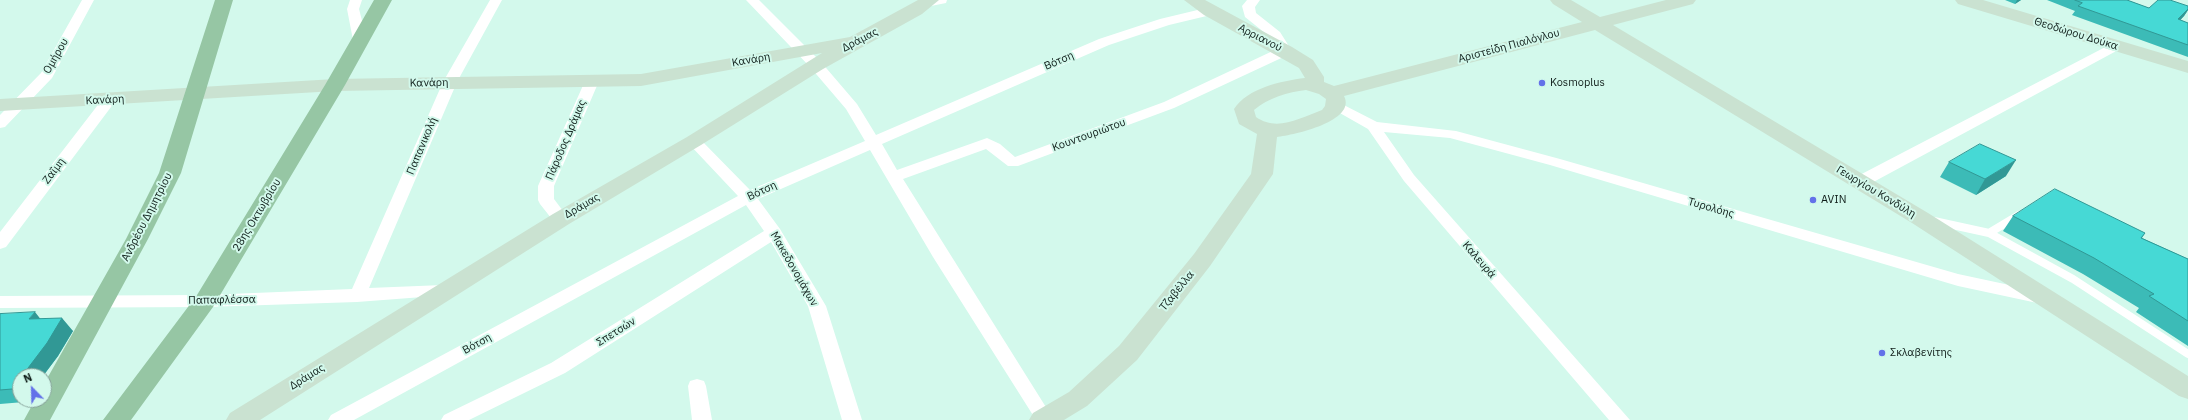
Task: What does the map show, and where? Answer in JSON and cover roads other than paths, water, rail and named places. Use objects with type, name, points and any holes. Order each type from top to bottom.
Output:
[{"type":"main road","name":"Ανδρέου Δημητρίου","points":[[37,420],[143,227],[170,173],[196,94],[224,0]]},
{"type":"main road","name":"28ης Οκτωβρίου","points":[[116,420],[205,300],[335,85],[383,0]]},
{"type":"street","name":"Ομήρου","points":[[0,124],[47,75],[88,0]]},
{"type":"street","points":[[356,0],[353,9],[360,40]]},
{"type":"street","name":"Παπανικολή","points":[[357,296],[450,82],[496,0]]},
{"type":"street","points":[[752,0],[809,58],[847,101],[939,253],[1044,419]]},
{"type":"street","name":"Αρριανού","points":[[1193,0],[1210,12],[1285,51],[1306,64],[1327,95]]},
{"type":"street","points":[[1254,0],[1248,6],[1250,14],[1275,35],[1285,51]]},
{"type":"street","name":"Γεωργίου Κονδύλη","points":[[1559,0],[1920,218],[2188,389]]},
{"type":"street","name":"Αριστείδη Πιαλόγλου","points":[[1327,95],[1687,0]]},
{"type":"street","name":"Θεοδώρου Δούκα","points":[[1964,0],[2188,67]]},
{"type":"street","name":"Δράμας","points":[[855,42],[932,1]]},
{"type":"street","name":"Βότση","points":[[338,420],[748,197],[1104,42],[1165,22],[1210,12]]},
{"type":"street","name":"Κανάρη","points":[[0,105],[109,100],[335,85],[641,80],[809,58],[855,42]]},
{"type":"street","points":[[1860,182],[2114,46]]},
{"type":"street","name":"Κουντουριώτου","points":[[894,177],[986,143],[995,147],[1013,163],[1169,105],[1285,51]]},
{"type":"street","name":"Δράμας","points":[[239,420],[443,291],[561,219],[694,141],[809,58]]},
{"type":"street","name":"Πάροδος Δράμας","points":[[561,219],[546,200],[546,186],[592,81]]},
{"type":"street","points":[[1298,85],[1327,95],[1329,114],[1286,131],[1268,131],[1251,125],[1246,120],[1244,109],[1247,104],[1288,87],[1298,85]]},
{"type":"street","name":"Καλευρά","points":[[1327,95],[1373,126],[1409,178],[1615,419]]},
{"type":"street","name":"Ζαΐμη","points":[[0,243],[109,100]]},
{"type":"street","name":"Τυρολόης","points":[[1373,126],[1458,136],[1555,162],[1958,280],[2048,299]]},
{"type":"street","name":"Τζαβέλλα","points":[[1044,419],[1078,399],[1119,363],[1202,260],[1262,174],[1268,131]]},
{"type":"street","name":"Μακεδονομάχων","points":[[694,141],[748,197],[774,233],[817,306],[852,420]]},
{"type":"street","name":"Σπετσών","points":[[452,420],[558,368],[774,233]]},
{"type":"street","name":"Παπαφλέσσα","points":[[0,302],[205,300],[357,296],[443,291]]},
{"type":"street","points":[[697,386],[702,420]]},
{"type":"lane","points":[[1989,233],[2029,209]]},
{"type":"lane","points":[[1920,218],[1989,233],[2073,279],[2188,354]]},
{"type":"place","name":"Kosmoplus","points":[[1542,83]]},
{"type":"place","name":"AVIN","points":[[1813,200]]},
{"type":"place","name":"Σκλαβενίτης","points":[[1882,353]]}]
